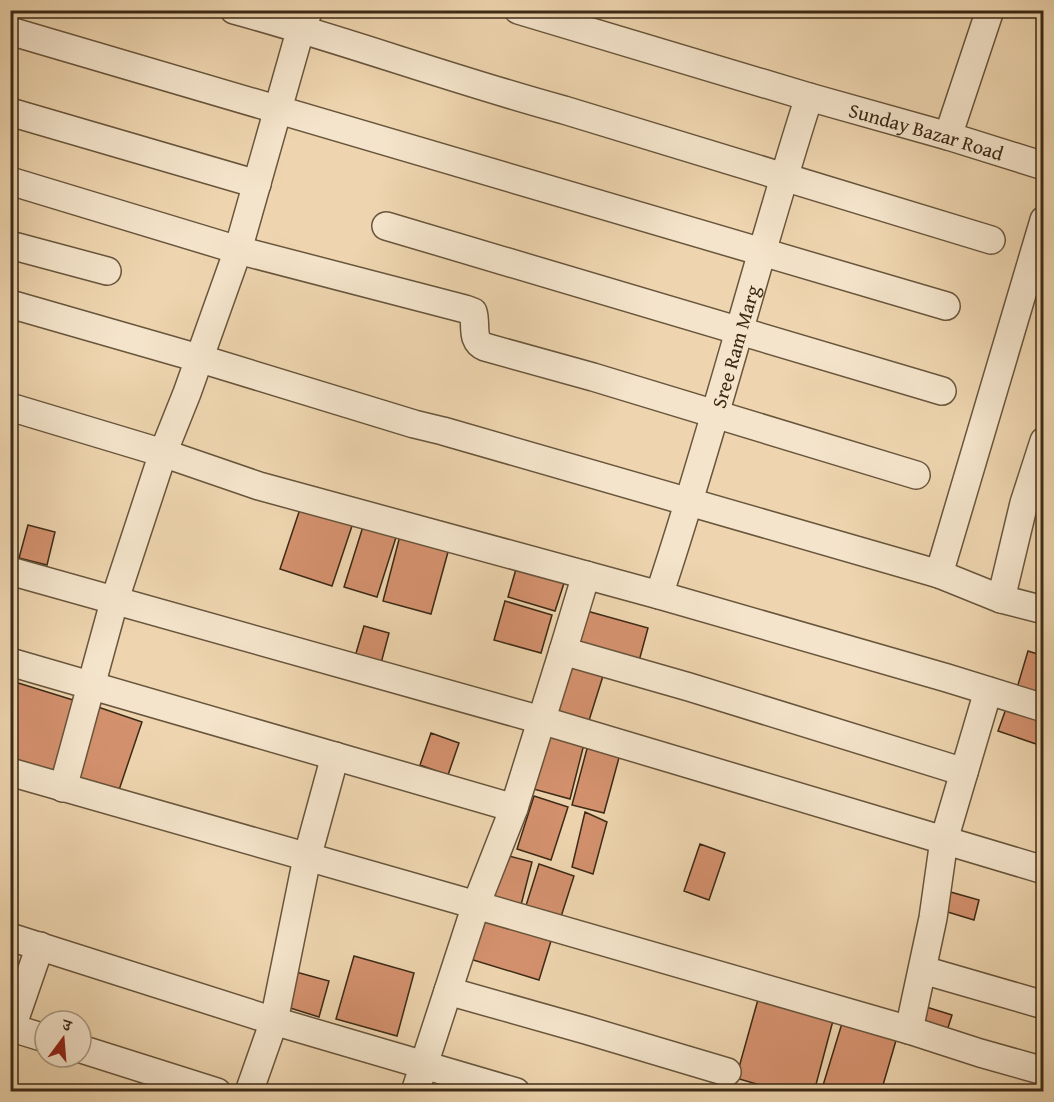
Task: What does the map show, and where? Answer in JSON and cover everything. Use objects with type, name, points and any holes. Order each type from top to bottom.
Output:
[{"type":"street","points":[[234,10],[305,19],[422,69],[991,240]]},
{"type":"street","name":"Sunday Bazar Road","points":[[518,10],[1044,166]]},
{"type":"street","points":[[948,136],[990,10]]},
{"type":"street","points":[[63,788],[114,602],[163,453],[187,393],[238,249],[305,19]]},
{"type":"street","points":[[10,32],[946,306]]},
{"type":"street","name":"Sree Ram Marg","points":[[659,596],[690,502],[761,251],[809,97]]},
{"type":"street","points":[[10,112],[256,184]]},
{"type":"street","points":[[10,181],[238,249],[465,309],[473,312],[475,339],[479,345],[593,377],[916,475]]},
{"type":"street","points":[[939,574],[1044,220]]},
{"type":"street","points":[[386,226],[942,391]]},
{"type":"street","points":[[10,244],[107,271]]},
{"type":"street","points":[[10,304],[414,424],[939,574],[1001,599],[1044,610]]},
{"type":"street","points":[[10,406],[163,453],[259,486],[586,575],[1044,708]]},
{"type":"street","points":[[1001,599],[1024,503],[1044,441]]},
{"type":"street","points":[[10,571],[541,720],[1044,870]]},
{"type":"street","points":[[415,1092],[476,905],[514,808],[586,575]]},
{"type":"street","points":[[563,651],[701,690],[964,772]]},
{"type":"street","points":[[10,662],[514,808]]},
{"type":"street","points":[[909,1030],[933,918],[944,840],[988,691]]},
{"type":"street","points":[[249,1092],[274,1021],[307,857],[335,756]]},
{"type":"street","points":[[10,772],[909,1030],[1044,1071]]},
{"type":"street","points":[[10,937],[274,1021],[516,1092]]},
{"type":"street","points":[[33,1035],[11,1030],[40,946]]},
{"type":"street","points":[[923,970],[1044,1005]]},
{"type":"street","points":[[448,992],[727,1072]]},
{"type":"street","points":[[93,1056],[150,1082],[217,1092]]},
{"type":"building","points":[[302,503],[354,520],[332,586],[280,569]]},
{"type":"building","points":[[366,517],[399,528],[377,597],[344,587]]},
{"type":"building","points":[[28,525],[55,532],[47,565],[19,558]]},
{"type":"building","points":[[402,528],[451,541],[431,614],[383,601]]},
{"type":"building","points":[[518,562],[566,577],[555,611],[508,597]]},
{"type":"building","points":[[505,601],[552,615],[541,653],[494,640]]},
{"type":"building","points":[[587,611],[648,628],[639,661],[578,644]]},
{"type":"building","points":[[364,626],[389,633],[380,667],[354,660]]},
{"type":"building","points":[[1028,651],[1044,656],[1044,697],[1017,688]]},
{"type":"building","points":[[562,662],[603,676],[586,730],[545,717]]},
{"type":"building","points":[[15,682],[86,704],[65,777],[10,760],[10,697]]},
{"type":"building","points":[[95,706],[142,722],[119,790],[72,775]]},
{"type":"building","points":[[1007,706],[1044,719],[1044,733],[1039,745],[998,731]]},
{"type":"building","points":[[431,733],[459,743],[448,775],[420,765]]},
{"type":"building","points":[[547,734],[584,744],[570,799],[530,788]]},
{"type":"building","points":[[588,745],[620,754],[604,813],[572,805]]},
{"type":"building","points":[[534,796],[568,807],[551,860],[517,849]]},
{"type":"building","points":[[585,812],[607,822],[593,874],[572,867]]},
{"type":"building","points":[[700,844],[725,853],[709,900],[684,891]]},
{"type":"building","points":[[501,854],[532,862],[521,905],[490,898]]},
{"type":"building","points":[[539,864],[574,876],[559,923],[524,912]]},
{"type":"building","points":[[947,891],[979,900],[974,920],[941,910]]},
{"type":"building","points":[[482,919],[551,941],[539,980],[470,959]]},
{"type":"building","points":[[354,956],[414,973],[397,1036],[336,1019]]},
{"type":"building","points":[[296,972],[329,981],[319,1017],[287,1007]]},
{"type":"building","points":[[759,996],[834,1017],[814,1092],[783,1092],[736,1078]]},
{"type":"building","points":[[920,1005],[952,1015],[945,1037],[913,1027]]},
{"type":"building","points":[[843,1020],[897,1037],[881,1092],[821,1092]]}]
